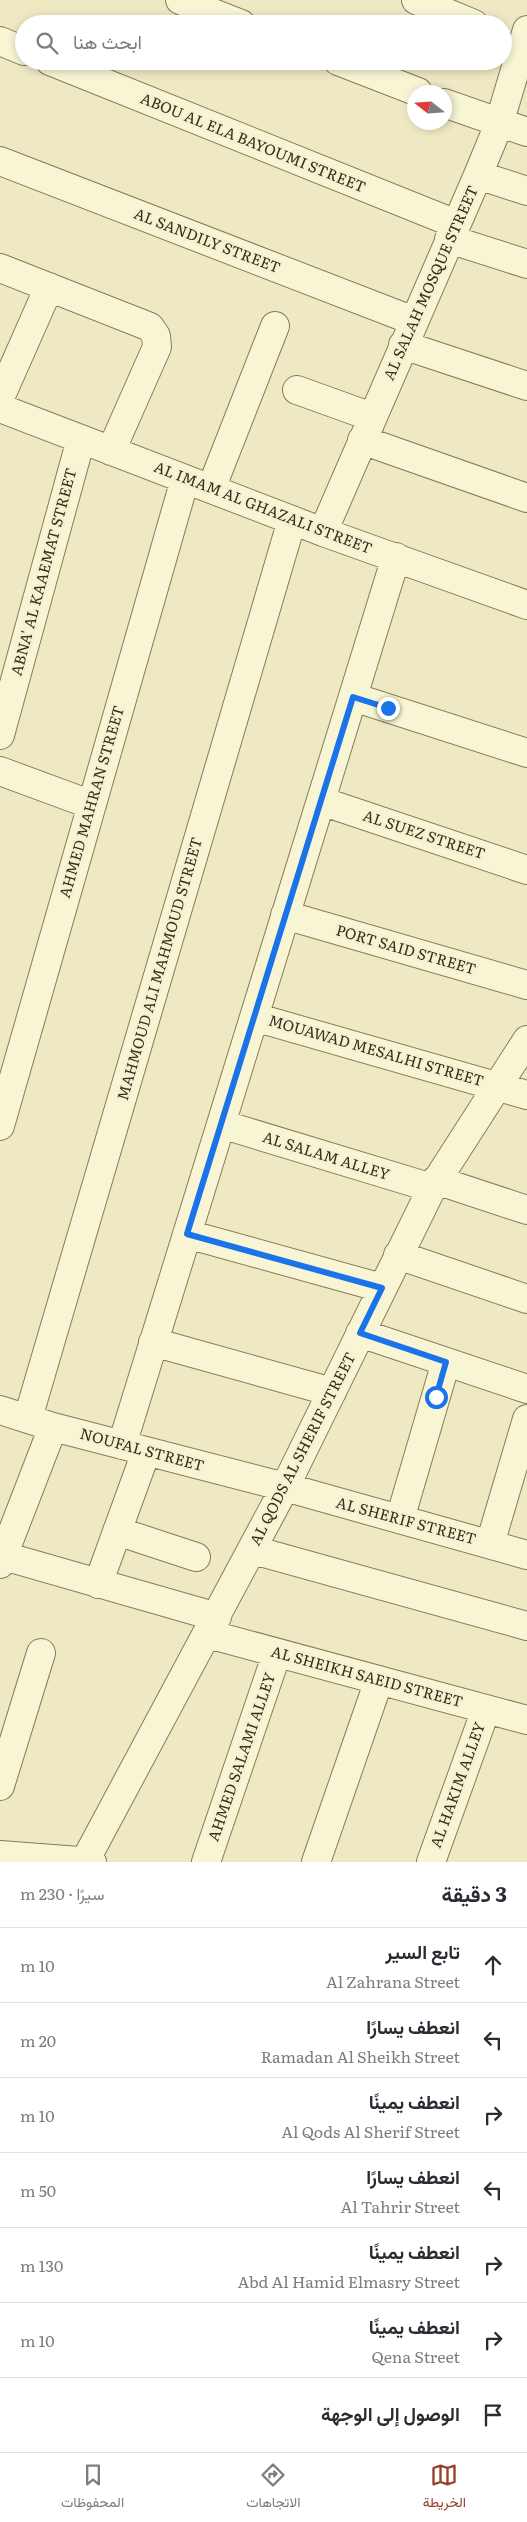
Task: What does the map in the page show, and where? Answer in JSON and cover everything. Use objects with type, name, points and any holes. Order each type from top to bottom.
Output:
[{"type":"street","points":[[180,0],[218,15]]},
{"type":"street","points":[[416,0],[452,15]]},
{"type":"street","name":"AL SALAH MOSQUE STREET","points":[[512,64],[518,36]]},
{"type":"street","points":[[0,41],[15,47]]},
{"type":"street","name":"ABOU AL ELA BAYOUMI STREET","points":[[71,70],[527,264]]},
{"type":"street","points":[[361,70],[407,88]]},
{"type":"street","name":"AL SALAH MOSQUE STREET","points":[[322,532],[499,124],[511,70]]},
{"type":"street","points":[[452,106],[499,124],[527,132]]},
{"type":"street","name":"AL SANDILY STREET","points":[[0,161],[414,320]]},
{"type":"street","points":[[478,175],[527,191]]},
{"type":"street","points":[[0,268],[150,327],[156,336],[157,347],[111,451]]},
{"type":"street","points":[[0,398],[49,287]]},
{"type":"street","points":[[211,489],[275,326]]},
{"type":"street","points":[[403,345],[527,386]]},
{"type":"street","points":[[297,390],[367,429],[527,498]]},
{"type":"street","name":"AL IMAM AL GHAZALI STREET","points":[[0,408],[322,532],[527,605]]},
{"type":"street","name":"ABNA' AL KAAEMAT STREET","points":[[0,734],[81,439]]},
{"type":"street","name":"AHMED MAHRAN STREET","points":[[0,1125],[185,479]]},
{"type":"street","name":"MAHMOUD ALI MAHMOUD STREET","points":[[1,1559],[292,520]]},
{"type":"street","points":[[98,1584],[117,1531],[153,1342],[396,557]]},
{"type":"street","points":[[353,697],[527,753]]},
{"type":"street","points":[[0,771],[92,805]]},
{"type":"street","name":"AL SUEZ STREET","points":[[320,801],[527,870]]},
{"type":"street","name":"PORT SAID STREET","points":[[285,915],[527,985]]},
{"type":"street","name":"MOUAWAD MESALHI STREET","points":[[254,1017],[499,1085],[527,1095]]},
{"type":"street","name":"AL QODS AL SHERIF STREET","points":[[89,1862],[253,1550],[434,1184],[527,1040]]},
{"type":"street","name":"AL SALAM ALLEY","points":[[221,1124],[527,1210]]},
{"type":"street","points":[[187,1234],[382,1288]]},
{"type":"street","points":[[398,1255],[527,1299]]},
{"type":"street","points":[[360,1333],[527,1388]]},
{"type":"street","points":[[153,1342],[332,1392]]},
{"type":"street","points":[[400,1519],[446,1362]]},
{"type":"street","name":"NOUFAL STREET","points":[[0,1410],[134,1448],[285,1487]]},
{"type":"street","points":[[490,1544],[527,1419]]},
{"type":"street","name":"AL SHERIF STREET","points":[[285,1487],[527,1554]]},
{"type":"street","points":[[117,1531],[196,1557]]},
{"type":"street","points":[[253,1550],[527,1626]]},
{"type":"street","name":"AL SHEIKH SAEID STREET","points":[[1,1559],[98,1584],[277,1652],[527,1720]]},
{"type":"street","name":"AHMED SALAMI ALLEY","points":[[206,1862],[277,1652]]},
{"type":"street","points":[[0,1786],[41,1653]]},
{"type":"street","points":[[316,1862],[379,1680]]},
{"type":"street","name":"AL HAKIM ALLEY","points":[[431,1862],[486,1709]]},
{"type":"street","points":[[0,1855],[89,1862]]},
{"type":"route","points":[[388,708],[353,697],[187,1234],[382,1288],[360,1333],[446,1362],[436,1397]]}]
